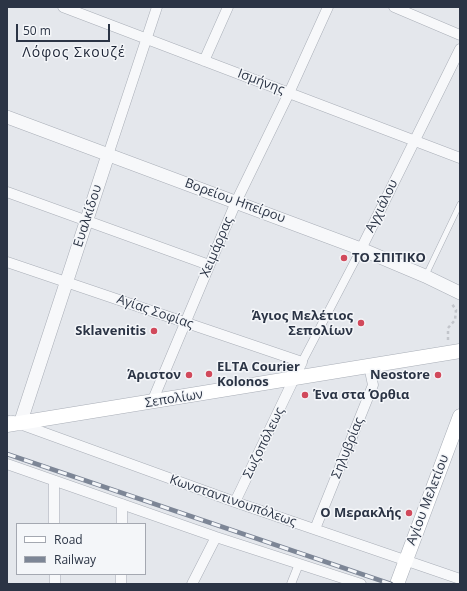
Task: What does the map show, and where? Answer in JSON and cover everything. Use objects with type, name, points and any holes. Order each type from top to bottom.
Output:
[{"type":"main road","name":"Σεπολίων","points":[[11,423],[152,402],[460,351]]},
{"type":"main road","name":"Αγίου Μελετίου","points":[[397,584],[460,416]]},
{"type":"street","name":"Ισμήνης","points":[[63,7],[460,158]]},
{"type":"street","name":"Ευαλκίδου","points":[[11,423],[66,282],[157,7]]},
{"type":"street","points":[[204,61],[228,7]]},
{"type":"street","name":"Χειμάρρας","points":[[152,402],[184,322],[236,202],[289,93],[328,7]]},
{"type":"street","points":[[394,7],[460,35]]},
{"type":"street","name":"Αγχιάλου","points":[[302,362],[362,249],[460,49]]},
{"type":"street","name":"Βορείου Ηπείρου","points":[[7,117],[362,249],[460,293]]},
{"type":"street","points":[[7,192],[209,265]]},
{"type":"street","name":"Αγίας Σοφίας","points":[[7,262],[302,362]]},
{"type":"street","name":"Σωζοπόλεως","points":[[235,502],[302,362]]},
{"type":"street","name":"Σηλυβρίας","points":[[315,529],[374,385],[369,366]]},
{"type":"street","name":"Κωνσταντινουπόλεως","points":[[11,423],[460,579]]},
{"type":"street","points":[[7,464],[361,584]]},
{"type":"street","points":[[54,481],[54,523]]},
{"type":"street","points":[[122,504],[122,523]]},
{"type":"street","points":[[192,584],[216,536]]},
{"type":"street","points":[[290,584],[299,564]]},
{"type":"lane","points":[[425,276],[460,204]]},
{"type":"path","points":[[448,302],[453,305],[456,310],[455,320],[448,328],[448,343]]},
{"type":"railway","points":[[7,454],[391,584]]},
{"type":"place","name":"ΤΟ ΣΠΙΤΙΚΟ","points":[[344,258]]},
{"type":"place","name":"Άγιος Μελέτιος Σεπολίων","points":[[361,323]]},
{"type":"place","name":"Sklavenitis","points":[[154,331]]},
{"type":"place","name":"ΕLTA Courier Kolonos","points":[[209,374]]},
{"type":"place","name":"Άριστον","points":[[189,375]]},
{"type":"place","name":"Neostore","points":[[438,375]]},
{"type":"place","name":"Ένα στα Όρθια","points":[[305,395]]},
{"type":"place","name":"Ο Μερακλής","points":[[409,513]]},
{"type":"district","name":"Λόφος Σκουζέ","points":[[74,53]]}]
